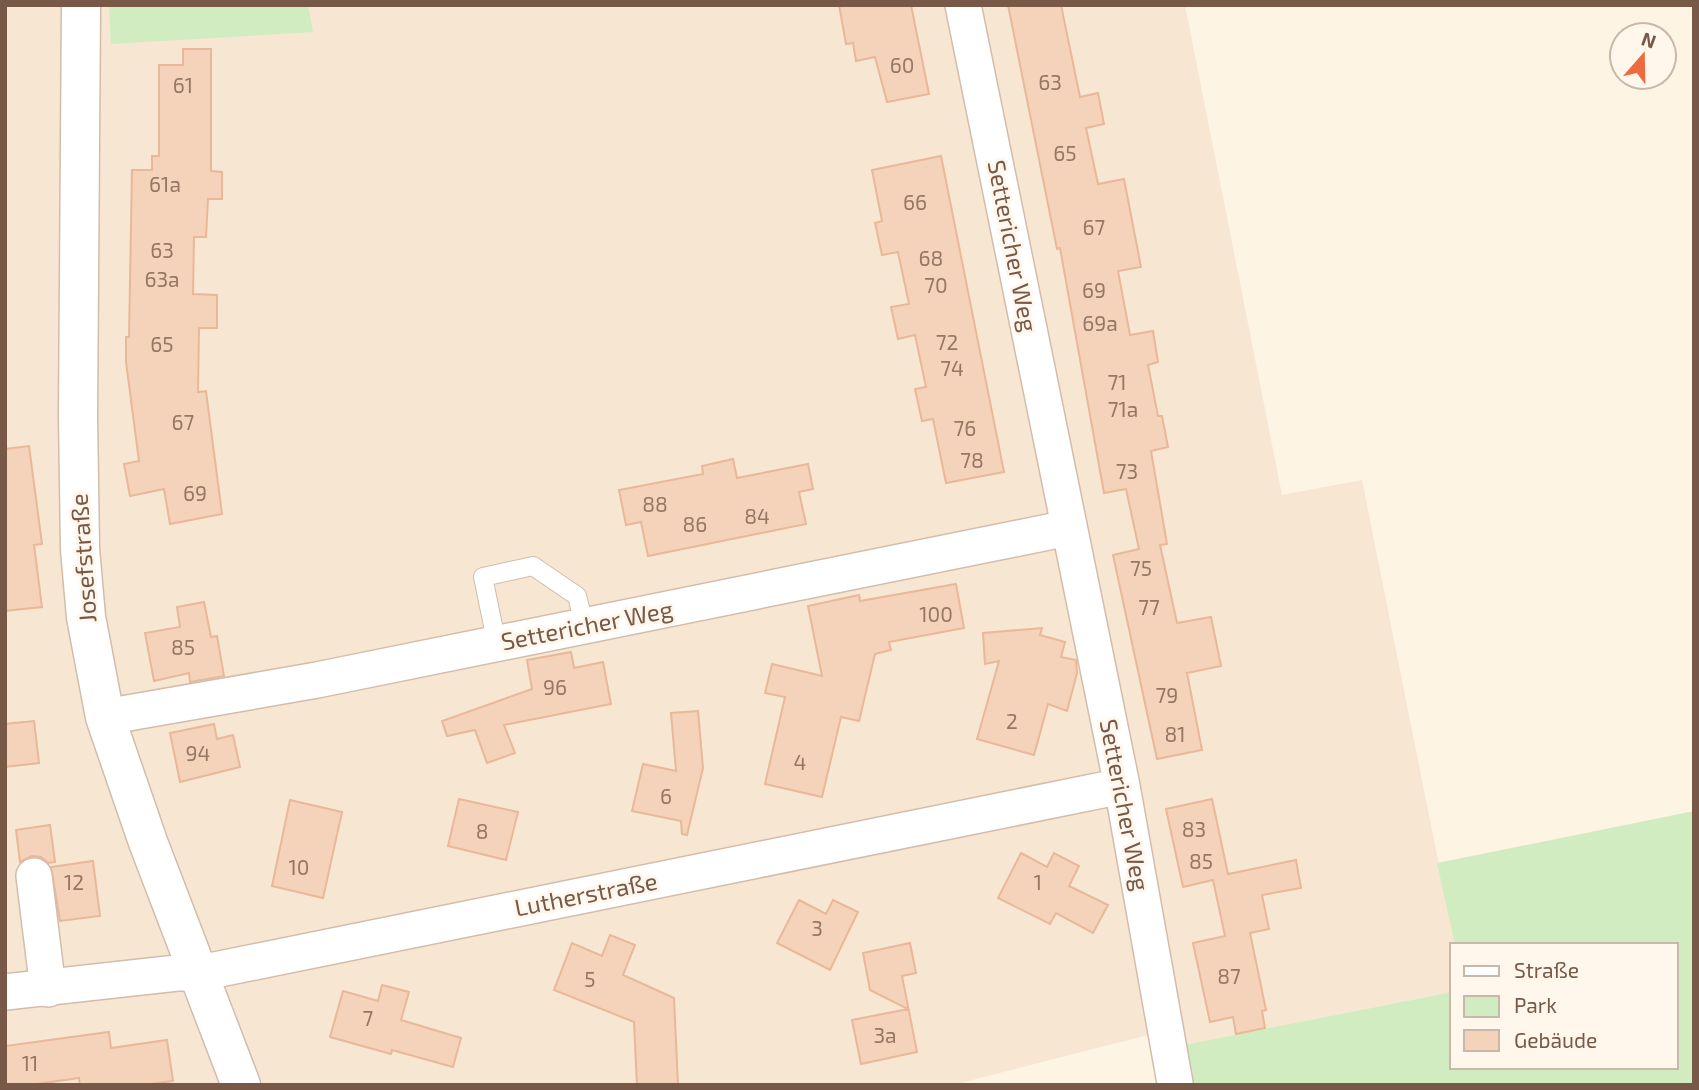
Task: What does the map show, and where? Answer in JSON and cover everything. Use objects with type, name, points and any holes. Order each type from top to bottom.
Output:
[{"type":"street","name":"Josefstraße","points":[[81,5],[78,416],[80,549],[86,617],[105,717],[148,842],[241,1085]]},
{"type":"street","name":"Settericher Weg","points":[[963,5],[1122,786],[1175,1083]]},
{"type":"street","name":"Settericher Weg","points":[[105,717],[497,645],[1068,527]]},
{"type":"street","name":"Lutherstraße","points":[[5,992],[177,973],[200,973],[1122,786]]},
{"type":"street","points":[[34,876],[48,989]]},
{"type":"lane","points":[[497,645],[483,577],[533,566],[577,596],[585,627]]},
{"type":"shaded area","points":[[5,5],[1185,5],[1282,495],[1362,480],[1455,943],[1450,943],[1450,992],[1178,1046],[1156,1033],[953,1085],[5,1085]]},
{"type":"green space","points":[[109,5],[308,5],[313,32],[111,44]]},
{"type":"green space","points":[[1694,811],[1694,1085],[1187,1085],[1178,1046],[1450,992],[1450,1069],[1678,1069],[1678,943],[1455,943],[1437,863]]},
{"type":"building","points":[[839,5],[911,5],[929,94],[887,102],[875,57],[856,61],[853,43],[846,44]]},
{"type":"building","points":[[1008,5],[1061,5],[1080,97],[1098,93],[1104,124],[1086,128],[1098,184],[1124,179],[1141,267],[1118,271],[1130,335],[1153,331],[1158,362],[1148,365],[1158,416],[1162,416],[1168,447],[1151,451],[1167,544],[1160,545],[1177,623],[1211,617],[1221,666],[1187,673],[1202,750],[1157,759],[1113,555],[1139,549],[1126,489],[1104,493],[1060,248],[1057,249]]},
{"type":"building","points":[[183,49],[211,49],[211,171],[222,172],[222,199],[208,199],[206,237],[194,237],[193,294],[217,295],[217,328],[199,328],[198,392],[206,391],[222,514],[170,524],[164,489],[130,496],[124,464],[139,461],[126,362],[126,337],[129,337],[132,170],[152,170],[152,156],[159,156],[159,65],[183,65]]},
{"type":"building","points":[[941,156],[1004,472],[946,483],[933,419],[922,421],[915,389],[926,387],[915,335],[898,339],[891,307],[909,304],[898,252],[882,255],[875,223],[882,221],[872,170]]},
{"type":"building","points":[[29,446],[42,544],[34,545],[42,607],[5,611],[5,449]]},
{"type":"building","points":[[733,459],[737,478],[808,464],[813,489],[799,492],[806,524],[648,556],[641,522],[626,525],[619,490],[703,474],[702,466]]},
{"type":"building","points":[[956,584],[964,628],[889,642],[891,650],[875,654],[859,721],[841,717],[822,797],[765,784],[785,697],[765,693],[772,664],[822,676],[808,606],[859,595],[860,601]]},
{"type":"building","points":[[204,602],[211,637],[217,636],[224,676],[190,682],[189,673],[154,681],[145,633],[180,627],[177,607]]},
{"type":"building","points":[[1042,628],[1040,635],[1065,642],[1061,657],[1076,660],[1077,673],[1067,711],[1048,704],[1034,755],[977,739],[999,661],[985,664],[983,633]]},
{"type":"building","points":[[571,652],[574,668],[603,662],[611,704],[504,725],[515,753],[487,763],[475,730],[447,736],[442,721],[532,689],[527,660]]},
{"type":"building","points":[[698,711],[703,768],[687,835],[682,834],[681,821],[632,811],[643,764],[676,771],[671,713]]},
{"type":"building","points":[[34,721],[39,763],[5,767],[5,724]]},
{"type":"building","points":[[214,724],[217,739],[233,735],[240,767],[180,782],[170,733]]},
{"type":"building","points":[[459,799],[518,812],[506,860],[448,846]]},
{"type":"building","points":[[1212,799],[1228,874],[1296,860],[1301,888],[1262,895],[1269,929],[1250,933],[1266,1010],[1262,1011],[1265,1028],[1236,1034],[1233,1017],[1210,1022],[1193,943],[1225,936],[1213,880],[1183,887],[1166,809]]},
{"type":"building","points":[[290,800],[342,812],[323,898],[272,886]]},
{"type":"building","points":[[50,825],[55,862],[48,863],[41,857],[32,856],[20,862],[16,830]]},
{"type":"building","points":[[1021,853],[1047,867],[1054,853],[1079,866],[1069,886],[1108,905],[1093,933],[1056,913],[1050,924],[998,898]]},
{"type":"building","points":[[93,861],[100,916],[60,921],[51,867]]},
{"type":"building","points":[[799,900],[826,914],[833,900],[858,912],[830,970],[777,943]]},
{"type":"building","points":[[610,935],[635,945],[623,975],[674,998],[678,1085],[637,1085],[634,1022],[554,990],[572,943],[602,956]]},
{"type":"building","points":[[910,943],[916,973],[902,976],[917,1052],[861,1064],[852,1020],[908,1009],[870,990],[863,953]]},
{"type":"building","points":[[382,985],[409,992],[401,1020],[461,1038],[453,1067],[330,1037],[343,991],[378,1001]]},
{"type":"building","points":[[109,1032],[111,1048],[167,1040],[173,1081],[143,1085],[80,1085],[79,1078],[30,1085],[5,1085],[5,1046]]}]
